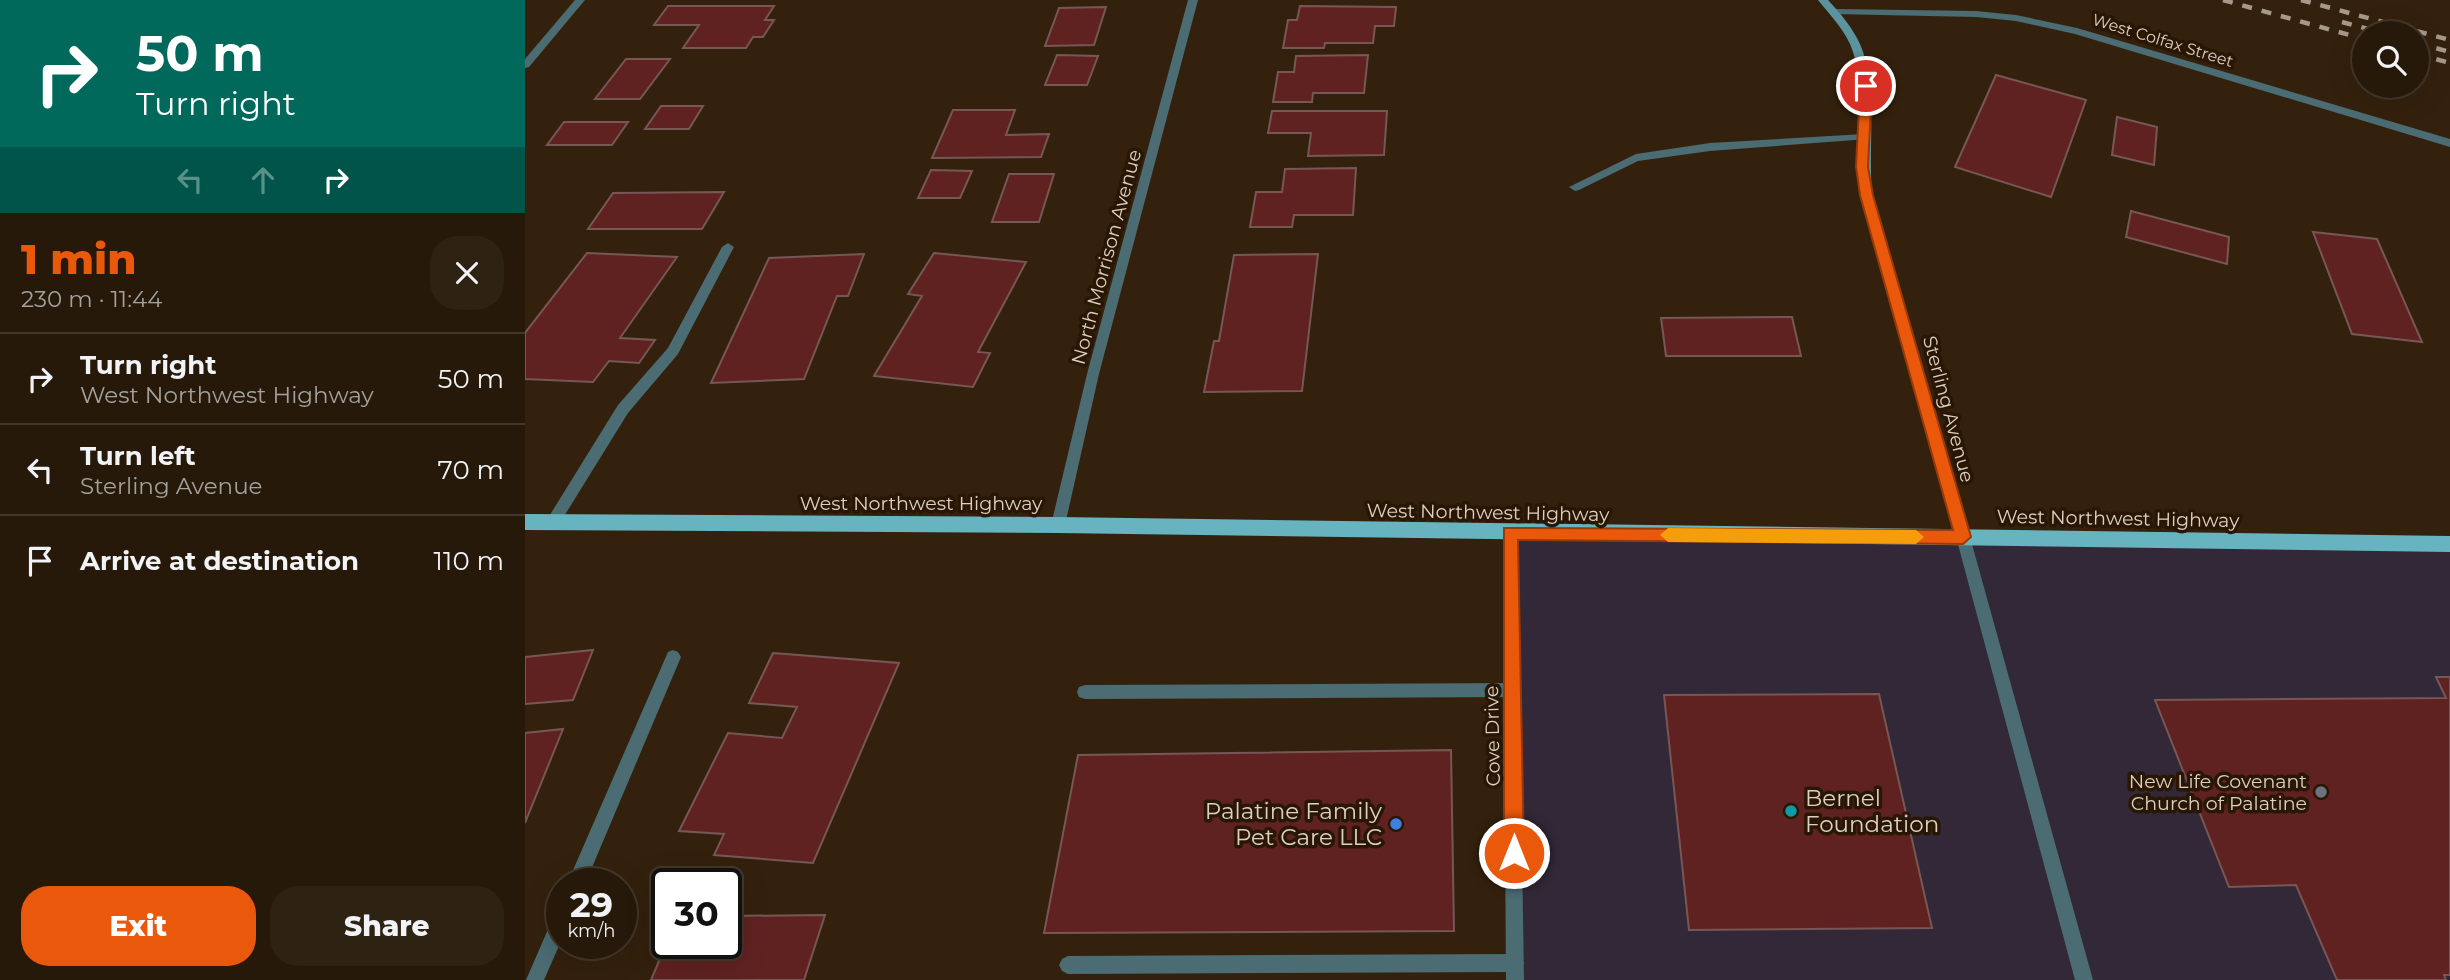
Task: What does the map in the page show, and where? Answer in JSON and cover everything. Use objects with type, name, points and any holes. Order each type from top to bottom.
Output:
[{"type":"main road","name":"West Northwest Highway","points":[[525,522],[1058,525],[2450,544]]},
{"type":"street","points":[[525,65],[580,0]]},
{"type":"street","name":"North Morrison Avenue","points":[[1058,525],[1093,374],[1193,0]]},
{"type":"street","points":[[1823,0],[1836,12]]},
{"type":"street","name":"Sterling Avenue","points":[[1836,12],[1863,63],[1862,167],[1866,195],[2084,980]]},
{"type":"street","name":"West Colfax Street","points":[[1836,12],[1976,13],[2077,31],[2450,143]]},
{"type":"street","points":[[1575,187],[1636,158],[1710,147],[1864,137]]},
{"type":"street","points":[[553,522],[623,409],[674,351],[728,247]]},
{"type":"street","name":"Cove Drive","points":[[1510,533],[1515,971]]},
{"type":"street","points":[[583,868],[673,657]]},
{"type":"street","points":[[1085,692],[1513,690]]},
{"type":"street","points":[[535,980],[546,954]]},
{"type":"street","points":[[1068,965],[1515,971]]},
{"type":"shaded area","points":[[1510,533],[2450,544],[2450,980],[1515,980]]},
{"type":"building","points":[[668,6],[774,6],[765,20],[774,20],[763,37],[753,37],[746,48],[683,48],[699,25],[654,25]]},
{"type":"building","points":[[1300,6],[1396,7],[1394,26],[1375,26],[1373,43],[1325,43],[1324,48],[1283,48],[1288,20],[1297,20]]},
{"type":"building","points":[[1106,7],[1094,45],[1045,46],[1059,8]]},
{"type":"building","points":[[1057,55],[1098,56],[1087,85],[1045,85]]},
{"type":"building","points":[[1368,55],[1364,93],[1313,93],[1312,102],[1273,102],[1278,72],[1294,72],[1296,56]]},
{"type":"building","points":[[626,59],[670,59],[640,99],[595,99]]},
{"type":"building","points":[[1996,75],[2086,100],[2051,197],[1955,167]]},
{"type":"building","points":[[661,106],[703,106],[689,129],[645,129]]},
{"type":"building","points":[[953,110],[1015,110],[1006,135],[1049,134],[1041,157],[932,158]]},
{"type":"building","points":[[1272,111],[1387,111],[1384,155],[1308,156],[1311,133],[1268,133]]},
{"type":"building","points":[[2117,117],[2157,127],[2154,165],[2112,155]]},
{"type":"building","points":[[564,122],[628,122],[612,145],[547,145]]},
{"type":"building","points":[[1356,168],[1353,215],[1294,215],[1292,227],[1250,227],[1256,192],[1282,192],[1285,169]]},
{"type":"building","points":[[931,170],[972,171],[960,198],[918,198]]},
{"type":"building","points":[[1009,174],[1054,174],[1039,222],[992,222]]},
{"type":"building","points":[[724,192],[702,229],[588,229],[613,193]]},
{"type":"building","points":[[2131,211],[2229,237],[2227,264],[2126,237]]},
{"type":"building","points":[[2313,232],[2377,239],[2422,342],[2352,334]]},
{"type":"building","points":[[587,253],[677,257],[620,338],[655,340],[639,363],[609,361],[593,382],[525,379],[525,333]]},
{"type":"building","points":[[934,253],[1026,262],[978,352],[990,353],[973,387],[874,376],[922,296],[908,294]]},
{"type":"building","points":[[864,254],[848,296],[837,296],[804,379],[711,383],[769,258]]},
{"type":"building","points":[[1318,254],[1302,391],[1204,392],[1214,341],[1219,341],[1234,255]]},
{"type":"building","points":[[1792,317],[1801,356],[1666,356],[1661,318]]},
{"type":"building","points":[[593,650],[573,700],[525,704],[525,657]]},
{"type":"building","points":[[773,653],[899,663],[813,863],[714,855],[724,834],[679,831],[728,733],[782,738],[797,707],[749,703]]},
{"type":"building","name":"New Life Covenant Church of Palatine","points":[[2436,677],[2450,677],[2450,975],[2444,975],[2446,980],[2337,980],[2296,885],[2229,887],[2155,700],[2446,698]]},
{"type":"building","name":"Bernel Foundation","points":[[1879,694],[1932,928],[1689,930],[1664,695]]},
{"type":"building","points":[[563,729],[525,823],[525,733]]},
{"type":"building","points":[[1451,750],[1454,931],[1044,933],[1078,755]]},
{"type":"building","points":[[825,915],[804,980],[651,980],[660,959],[742,959],[742,916]]},
{"type":"railway","points":[[2223,0],[2352,36]]},
{"type":"railway","points":[[2301,0],[2450,40]]},
{"type":"railway","points":[[2342,22],[2352,25]]},
{"type":"railway","points":[[2429,46],[2450,52]]},
{"type":"railway","points":[[2429,57],[2450,63]]},
{"type":"slow traffic","points":[[1668,535],[1916,537]]},
{"type":"place","name":"New Life Covenant Church of Palatine","points":[[2321,792]]},
{"type":"place","name":"Bernel Foundation","points":[[1791,811]]},
{"type":"place","name":"Palatine Family Pet Care LLC","points":[[1396,824]]},
{"type":"route","points":[[1514,853],[1510,533],[1963,537],[1866,195],[1862,167],[1866,86]]}]
